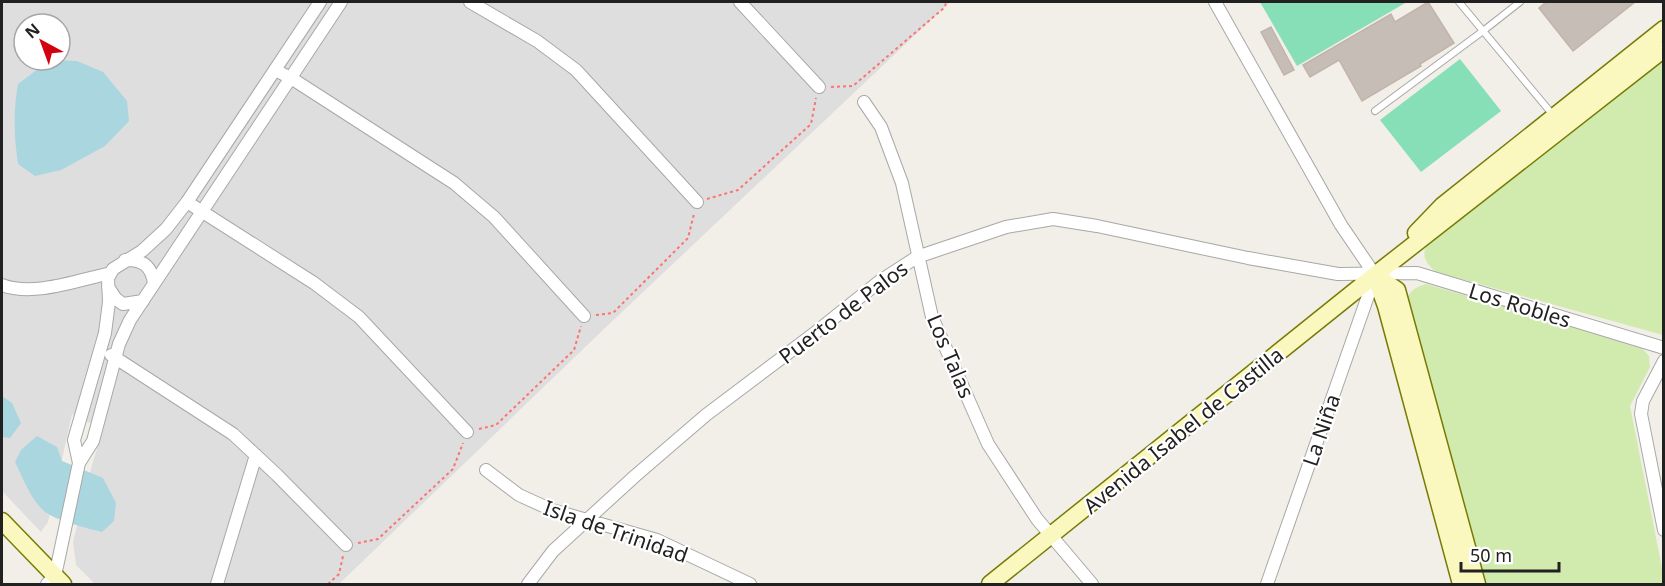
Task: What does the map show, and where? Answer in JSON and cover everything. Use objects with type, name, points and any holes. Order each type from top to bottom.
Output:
[{"type":"street","points":[[79,465],[74,440],[105,333],[108,278],[125,260],[142,251],[166,229],[187,202],[320,2]]},
{"type":"street","points":[[55,582],[79,465],[93,441],[119,344],[130,320],[342,2]]},
{"type":"street","points":[[470,2],[537,41],[576,70],[697,202]]},
{"type":"street","points":[[740,2],[819,87]]},
{"type":"street","points":[[1215,2],[1341,225],[1376,275],[1461,585]]},
{"type":"street","name":"Avenida Isabel de Castilla","points":[[1376,275],[1442,206],[1553,115],[1664,29]]},
{"type":"street","name":"Avenida Isabel de Castilla","points":[[990,585],[1376,275],[1664,49]]},
{"type":"street","points":[[275,70],[454,183],[494,217],[584,316]]},
{"type":"street","name":"Los Talas","points":[[864,102],[881,127],[902,183],[932,316],[988,444],[1037,519],[1092,585]]},
{"type":"street","points":[[187,202],[314,283],[359,317],[467,432]]},
{"type":"street","name":"Puerto de Palos","points":[[528,585],[553,551],[584,521],[706,415],[880,281],[917,257],[1006,227],[1053,219],[1338,274],[1376,275]]},
{"type":"street","points":[[125,260],[141,261],[148,266],[153,273],[154,284]]},
{"type":"street","points":[[2,285],[14,290],[35,290],[111,273]]},
{"type":"street","name":"Los Robles","points":[[1376,275],[1417,273],[1664,348]]},
{"type":"street","points":[[1376,275],[1397,290],[1477,585]]},
{"type":"street","name":"La Niña","points":[[1267,585],[1376,275]]},
{"type":"street","points":[[108,288],[123,304],[143,301]]},
{"type":"street","points":[[101,346],[233,434],[346,545]]},
{"type":"street","points":[[1664,360],[1643,401],[1641,414],[1664,530]]},
{"type":"street","points":[[217,585],[256,455]]},
{"type":"street","name":"Isla de Trinidad","points":[[486,470],[519,495],[552,510],[657,540],[750,585]]},
{"type":"street","points":[[2,521],[55,582]]},
{"type":"lane","points":[[1459,2],[1553,115]]},
{"type":"lane","points":[[1374,111],[1483,32],[1520,2]]},
{"type":"path","points":[[328,585],[339,574],[346,545],[378,539],[453,469],[467,432],[496,425],[574,350],[584,316],[613,313],[688,238],[697,202],[738,190],[811,124],[819,87],[853,86],[945,7],[946,2]]},
{"type":"shaded area","points":[[2,2],[950,2],[605,328],[339,584],[95,584],[76,565],[73,542],[104,427],[80,420],[72,414],[48,522],[41,532],[2,491]]},
{"type":"green space","points":[[1260,2],[1407,2],[1297,66]]},
{"type":"green space","points":[[1663,56],[1663,335],[1436,272],[1432,268],[1426,261],[1424,253],[1430,241]]},
{"type":"green space","points":[[1460,59],[1501,111],[1421,172],[1380,120]]},
{"type":"green space","points":[[1426,284],[1641,347],[1649,356],[1650,367],[1630,406],[1663,573],[1663,584],[1483,584],[1407,298],[1415,289]]},
{"type":"water","points":[[72,61],[77,61],[103,72],[127,101],[129,121],[105,146],[61,170],[35,176],[18,164],[15,104],[18,84],[34,72],[72,72]]},
{"type":"water","points":[[2,396],[12,403],[21,423],[10,438],[2,437]]},
{"type":"water","points":[[37,436],[57,447],[62,461],[103,478],[116,503],[114,521],[102,532],[55,518],[35,501],[15,462],[21,450]]},
{"type":"building","points":[[1428,2],[1454,43],[1420,64],[1421,66],[1362,101],[1339,60],[1310,77],[1303,65],[1391,14],[1395,22]]},
{"type":"building","points":[[1546,2],[1635,2],[1573,51],[1539,8]]},
{"type":"building","points":[[1271,27],[1294,70],[1284,75],[1261,32]]}]
